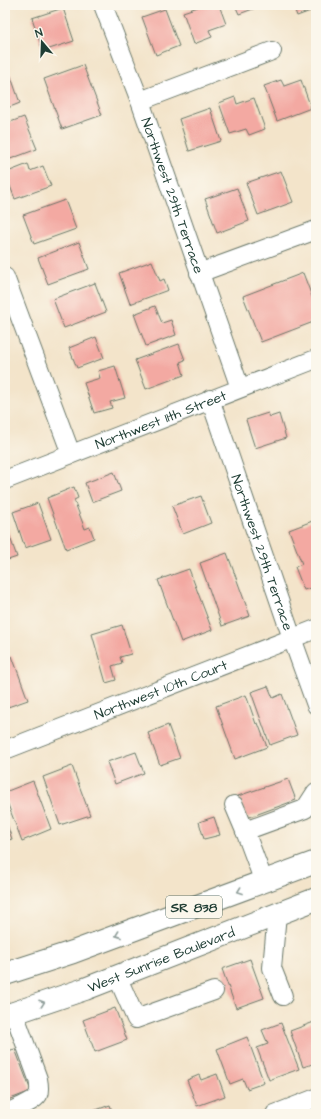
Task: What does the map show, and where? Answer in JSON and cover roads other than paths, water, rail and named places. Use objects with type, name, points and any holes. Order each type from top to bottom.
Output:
[{"type":"main road","name":"SR 838","points":[[5,974],[73,952],[316,862]]},
{"type":"main road","name":"West Sunrise Boulevard","points":[[10,1014],[117,976],[316,899]]},
{"type":"street","name":"Northwest 29th Terrace","points":[[103,5],[140,101],[240,388]]},
{"type":"street","points":[[140,101],[272,51]]},
{"type":"street","points":[[199,273],[316,230]]},
{"type":"street","points":[[5,277],[71,454]]},
{"type":"street","name":"Northwest 11th Street","points":[[5,480],[316,359]]},
{"type":"street","name":"Northwest 29th Terrace","points":[[210,399],[316,705]]},
{"type":"street","name":"Northwest 10th Court","points":[[5,750],[316,629]]},
{"type":"street","points":[[245,831],[305,809],[316,792]]},
{"type":"street","points":[[234,805],[264,882]]},
{"type":"street","points":[[278,914],[272,968],[283,996]]},
{"type":"street","points":[[117,976],[136,1019],[214,991]]},
{"type":"street","points":[[5,1114],[38,1096],[39,1088],[38,1079],[10,1014]]},
{"type":"street","points":[[275,1114],[316,1098]]}]
